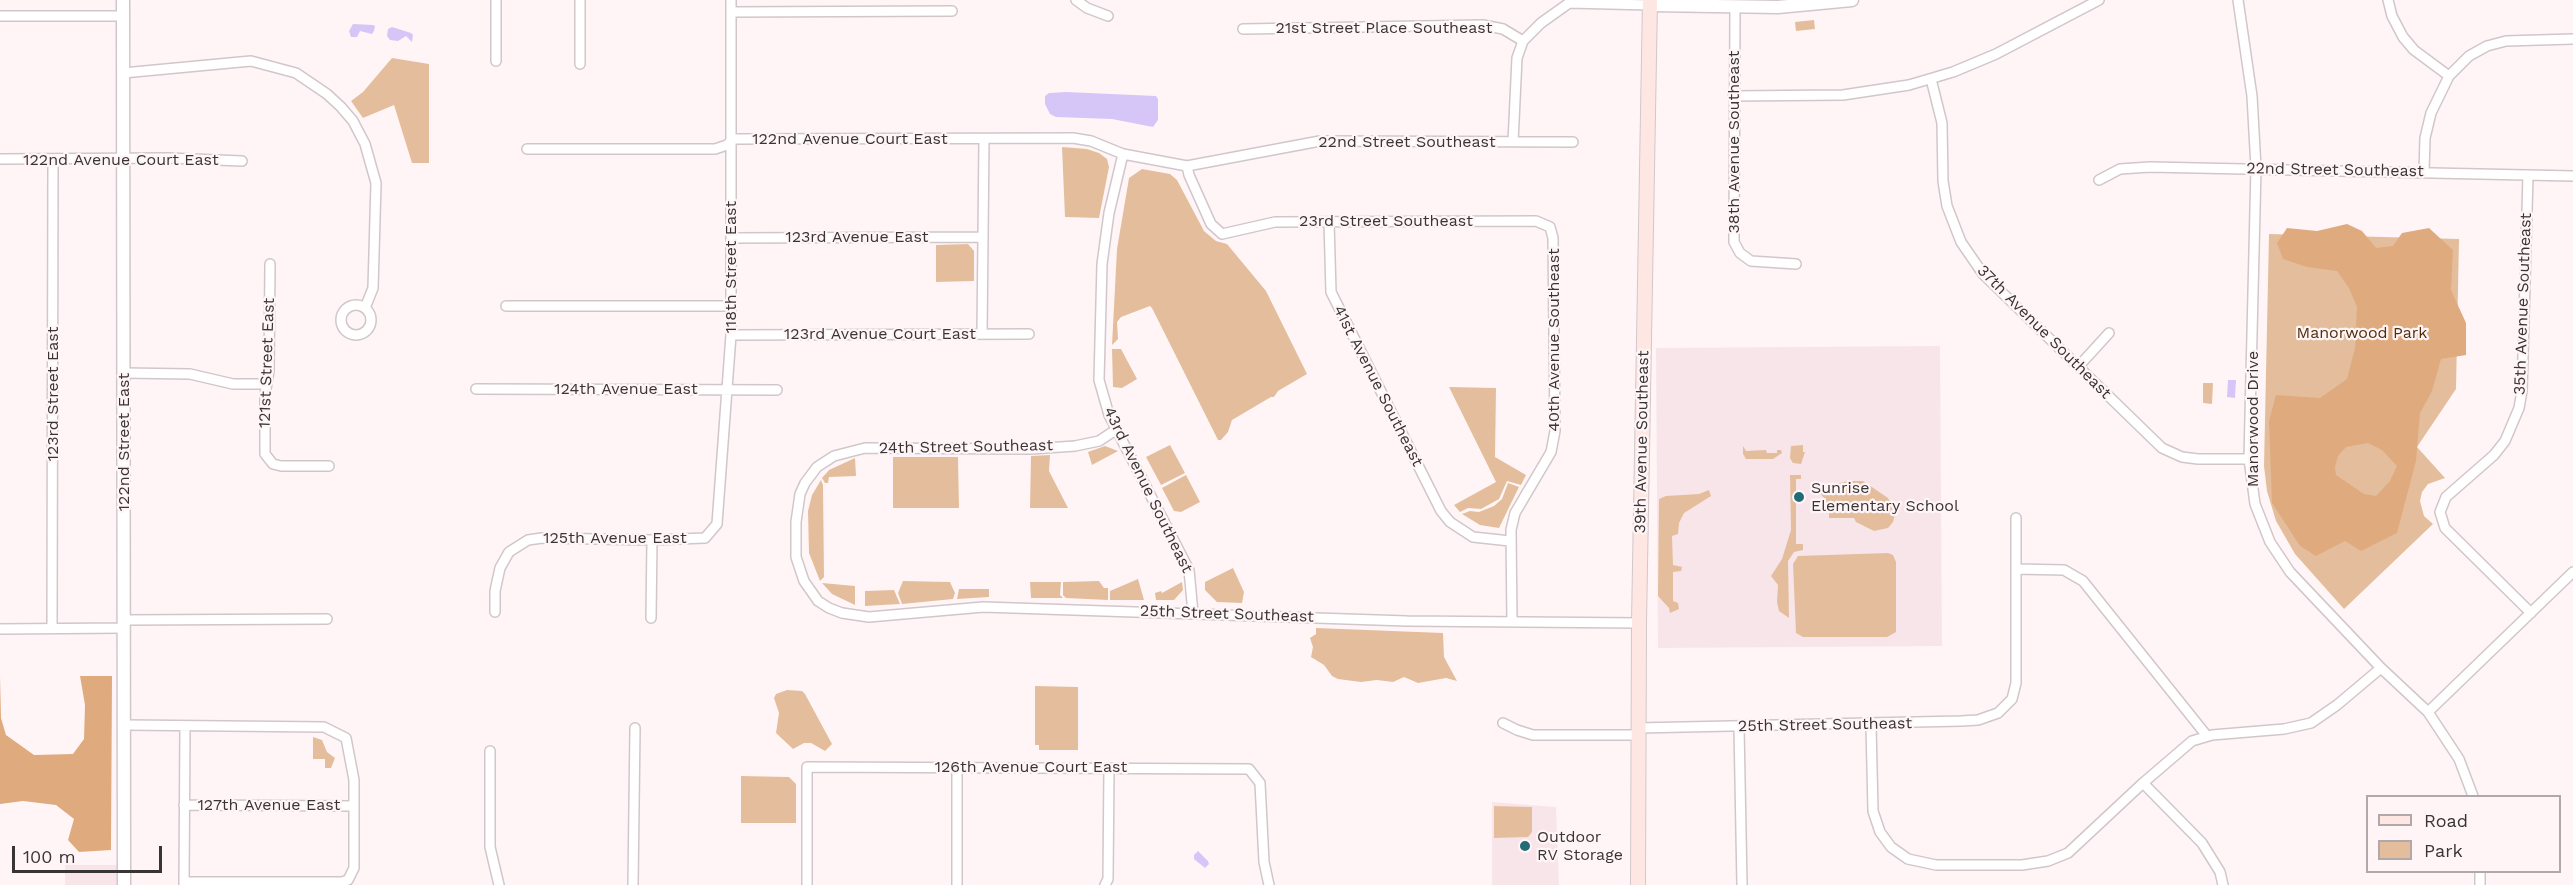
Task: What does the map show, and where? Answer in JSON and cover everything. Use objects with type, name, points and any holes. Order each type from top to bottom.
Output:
[{"type":"main road","name":"39th Avenue Southeast","points":[[1638,885],[1639,622],[1650,2]]},
{"type":"street","name":"122nd Street East","points":[[123,0],[124,885]]},
{"type":"street","points":[[496,0],[496,61]]},
{"type":"street","points":[[580,0],[580,64]]},
{"type":"street","name":"118th Street East","points":[[713,531],[719,520],[731,335],[733,139],[731,0]]},
{"type":"street","points":[[1076,0],[1087,8],[1108,16]]},
{"type":"street","points":[[1513,141],[1515,69],[1523,41],[1541,23],[1569,2],[1800,6],[1852,0]]},
{"type":"street","points":[[1733,96],[1843,96],[1887,90],[1931,79],[1996,54],[2099,0]]},
{"type":"street","name":"Manorwood Drive","points":[[2238,0],[2252,96],[2256,168],[2249,459],[2255,504],[2270,543],[2290,572],[2381,668],[2428,712],[2459,759],[2474,795]]},
{"type":"street","points":[[2388,0],[2392,16],[2403,37],[2414,50],[2449,76]]},
{"type":"street","name":"38th Avenue Southeast","points":[[1735,6],[1733,222],[1737,249],[1742,256],[1751,261],[1796,264]]},
{"type":"street","points":[[731,12],[952,11]]},
{"type":"street","points":[[0,16],[123,16]]},
{"type":"street","name":"21st Street Place Southeast","points":[[1243,29],[1483,26],[1503,29],[1523,41]]},
{"type":"street","points":[[2424,172],[2427,126],[2436,100],[2449,76],[2469,56],[2496,43],[2526,39],[2573,39]]},
{"type":"street","points":[[123,73],[236,62],[267,64],[296,73],[327,94],[341,107],[353,121],[365,144],[372,162],[376,183],[373,288],[365,308]]},
{"type":"street","name":"37th Avenue Southeast","points":[[1931,79],[1942,123],[1945,194],[1951,219],[1961,242],[1983,274],[2154,441],[2172,453],[2198,459],[2249,459]]},
{"type":"street","name":"22nd Street Southeast","points":[[1031,138],[1083,139],[1123,154],[1187,166],[1311,142],[1573,142]]},
{"type":"street","name":"122nd Avenue Court East","points":[[527,149],[715,149],[726,145],[733,139],[1031,138]]},
{"type":"street","points":[[982,334],[984,139]]},
{"type":"street","name":"43rd Avenue Southeast","points":[[1123,154],[1105,238],[1099,335],[1101,387],[1116,429],[1189,570],[1193,613]]},
{"type":"street","name":"122nd Avenue Court East","points":[[0,159],[124,158],[242,161]]},
{"type":"street","name":"123rd Street East","points":[[52,628],[53,159]]},
{"type":"street","name":"23rd Street Southeast","points":[[1187,166],[1211,224],[1222,234],[1264,223],[1536,221],[1550,228]]},
{"type":"street","name":"22nd Street Southeast","points":[[2099,180],[2113,172],[2139,167],[2573,176]]},
{"type":"street","name":"35th Avenue Southeast","points":[[2528,175],[2522,391],[2519,408],[2505,441],[2494,455],[2446,497],[2440,512],[2445,528],[2531,613]]},
{"type":"street","name":"41st Avenue Southeast","points":[[1329,222],[1331,292],[1441,511],[1450,522],[1473,537],[1510,541]]},
{"type":"street","name":"40th Avenue Southeast","points":[[1512,622],[1510,541],[1515,513],[1551,452],[1555,431],[1553,238],[1550,228]]},
{"type":"street","name":"123rd Avenue East","points":[[731,238],[983,237]]},
{"type":"street","name":"121st Street East","points":[[270,264],[269,371],[265,395],[265,454],[270,461],[281,466],[329,466]]},
{"type":"street","points":[[506,306],[731,306]]},
{"type":"street","points":[[2078,367],[2109,333]]},
{"type":"street","name":"123rd Avenue Court East","points":[[731,335],[1029,334]]},
{"type":"street","points":[[124,373],[190,374],[233,384],[267,384]]},
{"type":"street","name":"124th Avenue East","points":[[476,389],[777,390]]},
{"type":"street","name":"24th Street Southeast","points":[[818,601],[808,590],[796,557],[800,494],[817,467],[843,453],[865,448],[1031,449],[1075,446],[1100,441],[1116,429]]},
{"type":"street","points":[[2016,518],[2016,569],[2064,570],[2083,581],[2094,591],[2207,736]]},
{"type":"street","name":"125th Avenue East","points":[[495,612],[495,591],[500,568],[509,552],[528,540],[705,538],[713,531]]},
{"type":"street","points":[[651,618],[652,540]]},
{"type":"street","name":"25th Street Southeast","points":[[1638,732],[1978,720],[1998,712],[2015,692],[2016,569]]},
{"type":"street","points":[[2428,712],[2573,572]]},
{"type":"street","name":"25th Street Southeast","points":[[818,601],[842,613],[869,617],[983,607],[1407,621],[1639,622]]},
{"type":"street","points":[[0,628],[327,619]]},
{"type":"street","points":[[1871,725],[1873,812],[1880,832],[1891,847],[1908,859],[1936,865],[2022,865],[2048,861],[2068,853],[2183,747],[2207,736],[2291,728],[2311,723],[2337,705],[2381,668]]},
{"type":"street","points":[[1503,723],[1533,735],[1638,732]]},
{"type":"street","points":[[125,725],[324,727],[346,738],[354,780],[354,868],[352,875],[342,882],[184,884],[185,726]]},
{"type":"street","points":[[1739,727],[1742,885]]},
{"type":"street","points":[[633,885],[635,728]]},
{"type":"street","points":[[490,751],[490,847],[499,885]]},
{"type":"street","name":"126th Avenue Court East","points":[[807,885],[807,767],[1249,769],[1260,783],[1264,862],[1269,885]]},
{"type":"street","points":[[957,767],[957,885]]},
{"type":"street","points":[[1105,885],[1108,879],[1109,768]]},
{"type":"street","points":[[2143,783],[2202,843],[2220,872],[2223,885]]},
{"type":"street","name":"127th Avenue East","points":[[184,805],[354,806]]},
{"type":"shaded area","points":[[353,24],[373,25],[375,26],[374,31],[372,34],[360,31],[357,37],[351,37],[349,31]]},
{"type":"shaded area","points":[[392,27],[411,33],[412,42],[406,36],[398,41],[390,40],[387,36],[388,29]]},
{"type":"shaded area","points":[[1049,93],[1156,96],[1158,120],[1153,127],[1112,119],[1056,117],[1050,114],[1045,104],[1045,96]]},
{"type":"shaded area","name":"Sunrise Elementary School","points":[[1940,346],[1942,646],[1658,648],[1656,348]]},
{"type":"shaded area","points":[[2228,380],[2236,380],[2235,398],[2227,397]]},
{"type":"shaded area","name":"Outdoor RV Storage","points":[[1492,802],[1556,807],[1559,885],[1492,885]]},
{"type":"shaded area","points":[[1198,851],[1208,861],[1209,864],[1205,868],[1194,859]]},
{"type":"shaded area","points":[[65,865],[117,865],[117,885],[65,885]]},
{"type":"green space","points":[[1814,20],[1815,29],[1796,31],[1795,22]]},
{"type":"green space","points":[[392,58],[429,64],[429,163],[412,163],[394,105],[363,118],[351,101],[363,92]]},
{"type":"green space","points":[[1062,147],[1087,149],[1107,159],[1109,167],[1099,218],[1065,217]]},
{"type":"green space","points":[[1142,169],[1170,174],[1177,180],[1204,231],[1216,241],[1227,244],[1266,291],[1307,374],[1278,391],[1274,397],[1232,420],[1228,432],[1221,440],[1218,440],[1150,306],[1121,317],[1117,322],[1118,339],[1112,345],[1117,249],[1129,178]]},
{"type":"green space","name":"Manorwood Park","points":[[2347,224],[2362,231],[2376,248],[2393,246],[2402,233],[2429,228],[2453,250],[2451,290],[2466,323],[2466,355],[2441,359],[2432,391],[2420,413],[2416,461],[2397,533],[2361,551],[2345,541],[2316,556],[2300,546],[2272,503],[2269,421],[2276,395],[2320,398],[2347,379],[2355,348],[2357,307],[2349,288],[2337,271],[2307,267],[2283,259],[2277,243],[2287,228],[2317,231]],"holes":[[[2368,443],[2382,450],[2397,466],[2390,481],[2376,496],[2364,494],[2336,475],[2335,467],[2338,456],[2346,447]]]},
{"type":"green space","name":"Manorwood Park","points":[[2269,234],[2459,239],[2456,389],[2417,447],[2445,478],[2428,484],[2422,492],[2420,501],[2424,516],[2433,524],[2344,609],[2295,554],[2276,521],[2267,491],[2264,466]]},
{"type":"green space","points":[[968,244],[974,251],[974,281],[936,282],[936,245]]},
{"type":"green space","points":[[1112,349],[1121,349],[1137,379],[1122,388],[1113,387]]},
{"type":"green space","points":[[2203,383],[2213,383],[2212,404],[2203,403]]},
{"type":"green space","points":[[1449,387],[1496,388],[1495,457],[1526,475],[1521,485],[1507,481],[1499,499],[1481,509],[1468,508],[1460,512],[1454,505],[1496,482]]},
{"type":"green space","points":[[1170,445],[1185,473],[1161,485],[1146,457]]},
{"type":"green space","points":[[1803,445],[1803,452],[1805,452],[1801,464],[1793,463],[1790,458],[1791,446]]},
{"type":"green space","points":[[1105,446],[1118,451],[1092,465],[1088,452]]},
{"type":"green space","points":[[1743,446],[1746,451],[1766,450],[1767,453],[1777,453],[1777,450],[1781,450],[1782,453],[1773,459],[1746,459]]},
{"type":"green space","points":[[1050,455],[1049,471],[1068,508],[1030,508],[1031,456]]},
{"type":"green space","points":[[893,457],[958,457],[959,508],[893,508]]},
{"type":"green space","points":[[855,458],[856,476],[829,477],[828,483],[825,483],[822,478],[829,470]]},
{"type":"green space","points":[[1186,475],[1200,502],[1181,512],[1174,511],[1162,488]]},
{"type":"green space","points":[[1790,475],[1801,475],[1801,479],[1796,479],[1796,544],[1803,544],[1803,550],[1794,552],[1788,561],[1789,618],[1779,611],[1778,585],[1771,576],[1782,559],[1791,530]]},
{"type":"green space","points":[[821,480],[823,485],[824,577],[820,581],[809,553],[808,511],[812,495]]},
{"type":"green space","points":[[1848,481],[1863,481],[1888,498],[1895,514],[1888,528],[1874,531],[1856,522],[1854,518],[1829,518],[1829,506],[1821,494],[1823,487]]},
{"type":"green space","points":[[1508,483],[1519,487],[1499,528],[1480,525],[1462,514],[1470,511],[1479,512],[1494,506],[1502,499]]},
{"type":"green space","points":[[1709,490],[1711,496],[1684,513],[1679,523],[1678,534],[1672,536],[1673,565],[1682,567],[1681,571],[1673,572],[1673,601],[1678,603],[1679,609],[1670,613],[1669,608],[1658,596],[1659,499],[1666,496],[1699,494]]},
{"type":"green space","points":[[1888,553],[1893,555],[1896,562],[1896,632],[1887,637],[1803,637],[1796,633],[1793,564],[1798,556]]},
{"type":"green space","points":[[1233,568],[1244,592],[1242,603],[1217,602],[1205,590],[1205,582]]},
{"type":"green space","points":[[1138,579],[1144,600],[1110,600],[1110,591]]},
{"type":"green space","points":[[903,581],[950,582],[955,593],[953,599],[902,604],[898,593]]},
{"type":"green space","points":[[1099,581],[1104,588],[1108,588],[1108,600],[1066,598],[1063,595],[1063,582]]},
{"type":"green space","points":[[1030,582],[1061,582],[1060,595],[1063,598],[1031,598]]},
{"type":"green space","points":[[1182,582],[1183,590],[1174,600],[1156,600],[1155,593],[1161,591],[1162,593]]},
{"type":"green space","points":[[822,583],[855,586],[855,605],[832,594]]},
{"type":"green space","points":[[959,589],[989,589],[989,597],[957,599]]},
{"type":"green space","points":[[894,590],[900,604],[865,606],[865,591]]},
{"type":"green space","points":[[1316,628],[1443,633],[1444,657],[1457,681],[1446,678],[1418,683],[1404,677],[1393,682],[1338,679],[1332,676],[1324,665],[1311,657],[1313,647],[1310,638],[1316,634]]},
{"type":"green space","points":[[0,676],[1,718],[6,735],[34,755],[73,754],[84,739],[85,705],[80,676],[112,676],[111,850],[79,852],[68,840],[74,819],[56,805],[23,801],[0,804]]},
{"type":"green space","points":[[1035,686],[1078,687],[1078,750],[1039,750],[1039,745],[1035,745]]},
{"type":"green space","points":[[787,690],[802,691],[805,694],[832,744],[825,751],[811,743],[804,743],[793,749],[776,733],[779,713],[774,698],[776,694]]},
{"type":"green space","points":[[313,737],[322,740],[327,752],[335,758],[331,768],[325,768],[325,759],[313,759]]},
{"type":"green space","points":[[741,776],[789,777],[796,784],[796,823],[741,823]]},
{"type":"green space","points":[[1494,806],[1532,807],[1532,832],[1528,837],[1494,838]]},
{"type":"place","name":"Sunrise Elementary School","points":[[1799,497]]},
{"type":"place","name":"Outdoor RV Storage","points":[[1525,846]]}]
